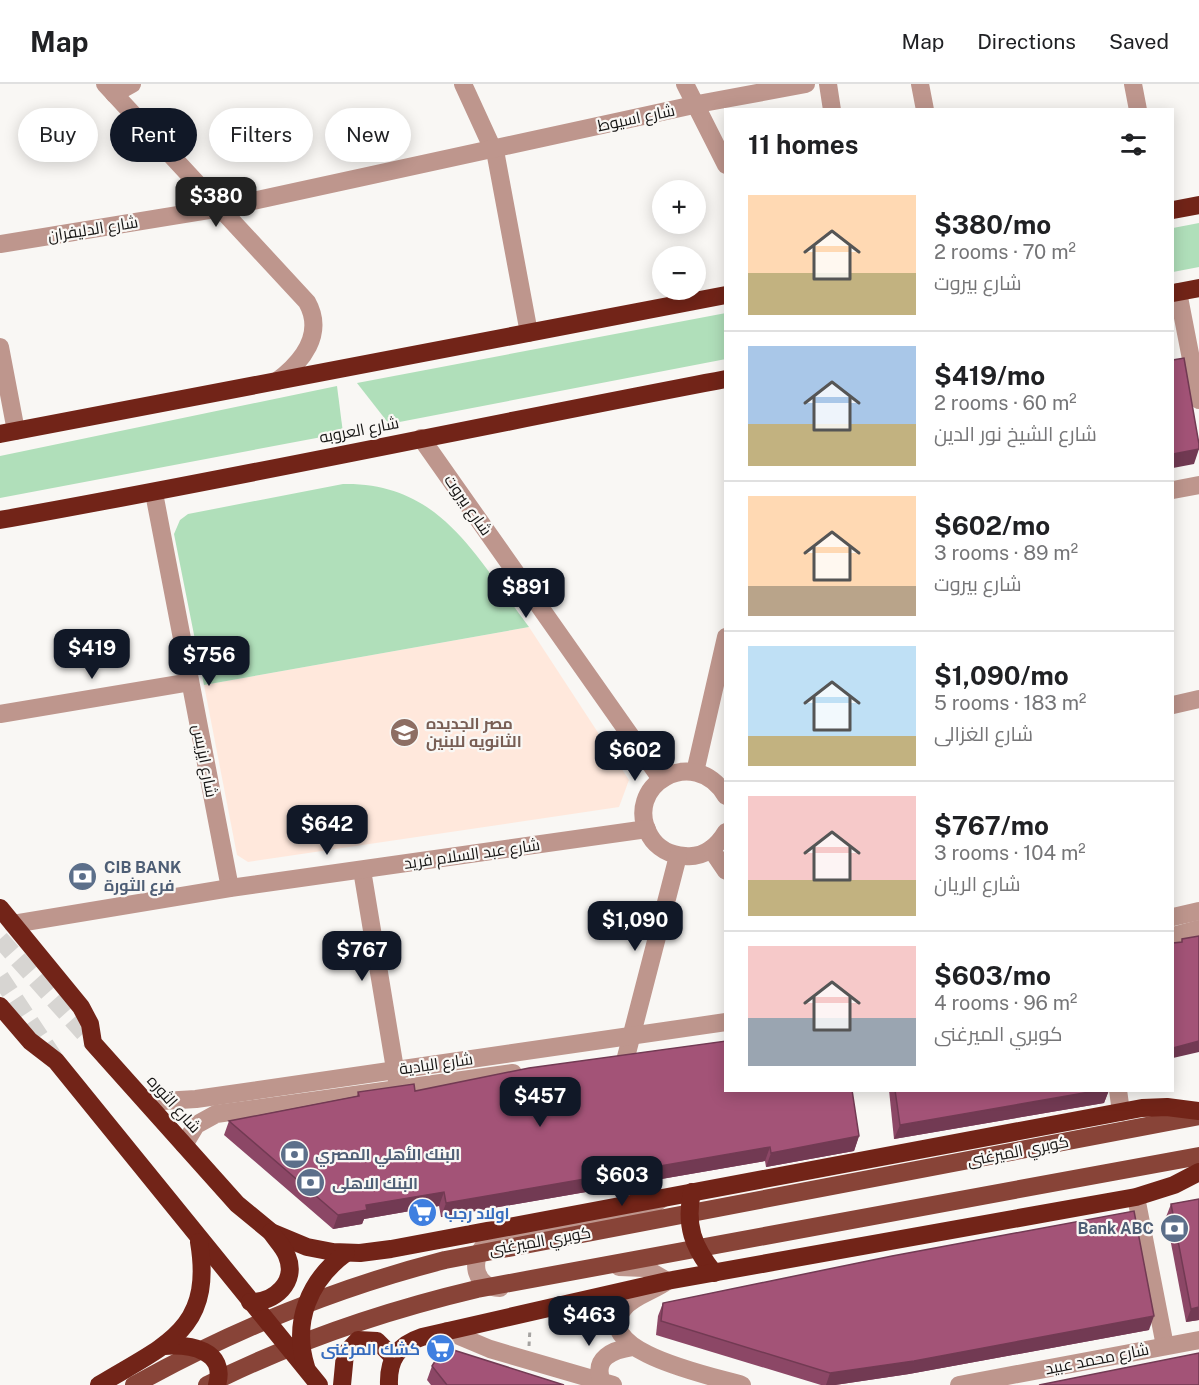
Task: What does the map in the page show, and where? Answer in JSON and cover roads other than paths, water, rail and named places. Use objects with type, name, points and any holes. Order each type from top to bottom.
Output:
[{"type":"highway","points":[[1174,210],[1199,205]]},
{"type":"highway","points":[[1176,292],[1199,288]]},
{"type":"highway","points":[[8,433],[724,295]]},
{"type":"highway","name":"شارع العروبه","points":[[0,520],[154,493],[420,438],[724,379]]},
{"type":"highway","name":"شارع الثوره","points":[[0,908],[81,1007],[90,1024],[93,1043],[237,1204],[271,1232],[307,1247],[346,1253],[373,1252],[1122,1112],[1161,1107],[1199,1111]]},
{"type":"highway","points":[[0,1006],[30,1041],[56,1061],[319,1385]]},
{"type":"highway","points":[[389,1385],[393,1357],[399,1348],[407,1342],[447,1331],[667,1281],[1136,1197],[1168,1188],[1199,1172]]},
{"type":"highway","points":[[692,1192],[688,1213],[690,1235],[699,1255],[714,1273]]},
{"type":"highway","points":[[250,1302],[270,1299],[282,1290],[288,1277],[287,1256],[271,1232]]},
{"type":"highway","points":[[99,1385],[164,1346],[186,1324],[200,1297],[203,1266],[199,1240]]},
{"type":"highway","points":[[308,1371],[301,1330],[306,1303],[327,1269],[346,1253]]},
{"type":"highway","points":[[342,1385],[345,1354],[358,1340],[377,1341],[393,1357]]},
{"type":"highway","points":[[164,1346],[193,1347],[205,1351],[217,1366],[217,1385]]},
{"type":"main road","name":"كوبري الميرغنى","points":[[134,1385],[267,1318],[345,1289],[445,1260],[1199,1116]]},
{"type":"main road","name":"كوبري الميرغنى","points":[[207,1385],[271,1355],[326,1334],[468,1291],[1199,1156]]},
{"type":"street","points":[[110,89],[132,84]]},
{"type":"street","points":[[463,84],[494,149],[529,333]]},
{"type":"street","points":[[685,84],[724,161]]},
{"type":"street","name":"شارع اسيوط","points":[[221,208],[695,105],[806,84]]},
{"type":"street","points":[[828,84],[832,108]]},
{"type":"street","points":[[920,84],[924,108]]},
{"type":"street","points":[[1133,84],[1138,108]]},
{"type":"street","points":[[110,89],[302,296],[311,309],[314,325],[308,349],[297,365],[277,381]]},
{"type":"street","name":"شارع الدليفران","points":[[0,244],[221,208]]},
{"type":"street","points":[[1176,292],[1199,400]]},
{"type":"street","points":[[0,348],[8,433]]},
{"type":"street","points":[[1174,362],[1191,359]]},
{"type":"street","name":"شارع بيروت","points":[[420,438],[661,779]]},
{"type":"street","points":[[1174,490],[1199,485]]},
{"type":"street","name":"شارع ايزيس","points":[[154,493],[230,888]]},
{"type":"street","points":[[695,772],[724,646]]},
{"type":"street","points":[[0,714],[190,682]]},
{"type":"street","points":[[1174,705],[1199,699]]},
{"type":"street","points":[[724,793],[714,780],[695,772],[677,772],[661,779],[650,791],[644,806],[647,829],[659,846],[678,856],[690,857],[711,849],[724,834]]},
{"type":"street","name":"شارع عبد السلام فريد","points":[[13,924],[230,888],[647,829]]},
{"type":"street","points":[[711,849],[724,868]]},
{"type":"street","points":[[626,1057],[678,856]]},
{"type":"street","points":[[362,870],[398,1089]]},
{"type":"street","points":[[1174,917],[1199,911]]},
{"type":"street","points":[[1174,936],[1199,929]]},
{"type":"street","name":"شارع البادية","points":[[146,1102],[196,1099],[724,1022]]},
{"type":"street","points":[[603,1060],[648,1054]]},
{"type":"street","name":"شارع البادية","points":[[184,1144],[196,1125],[216,1114],[535,1070]]},
{"type":"street","points":[[1118,1092],[1122,1112]]},
{"type":"street","points":[[665,1196],[644,1211],[492,1242],[479,1251],[475,1267],[482,1281],[497,1288],[628,1266],[653,1271],[667,1281],[632,1301],[621,1312],[618,1321],[620,1333],[632,1347],[650,1356],[742,1385]]},
{"type":"street","points":[[1136,1197],[1166,1346]]},
{"type":"street","points":[[447,1331],[483,1346],[608,1383]]},
{"type":"street","name":"شارع محمد عبيد","points":[[959,1385],[1199,1340]]},
{"type":"street","points":[[608,1383],[599,1368],[603,1359],[611,1352],[632,1347]]},
{"type":"tunnel","points":[[0,939],[93,1043]]},
{"type":"tunnel","points":[[0,977],[54,1058]]},
{"type":"place","name":"مصر الجديده الثانويه للبنين","points":[[405,732]]},
{"type":"place","name":"CIB BANK فرع الثورة","points":[[83,876]]},
{"type":"place","name":"البنك الأهلي المصري","points":[[294,1154]]},
{"type":"place","name":"البنك الاهلى","points":[[311,1183]]},
{"type":"place","name":"اولاد رجب","points":[[423,1213]]},
{"type":"place","name":"Bank ABC","points":[[1175,1228]]},
{"type":"place","name":"كشك المرغنى","points":[[441,1349]]}]
